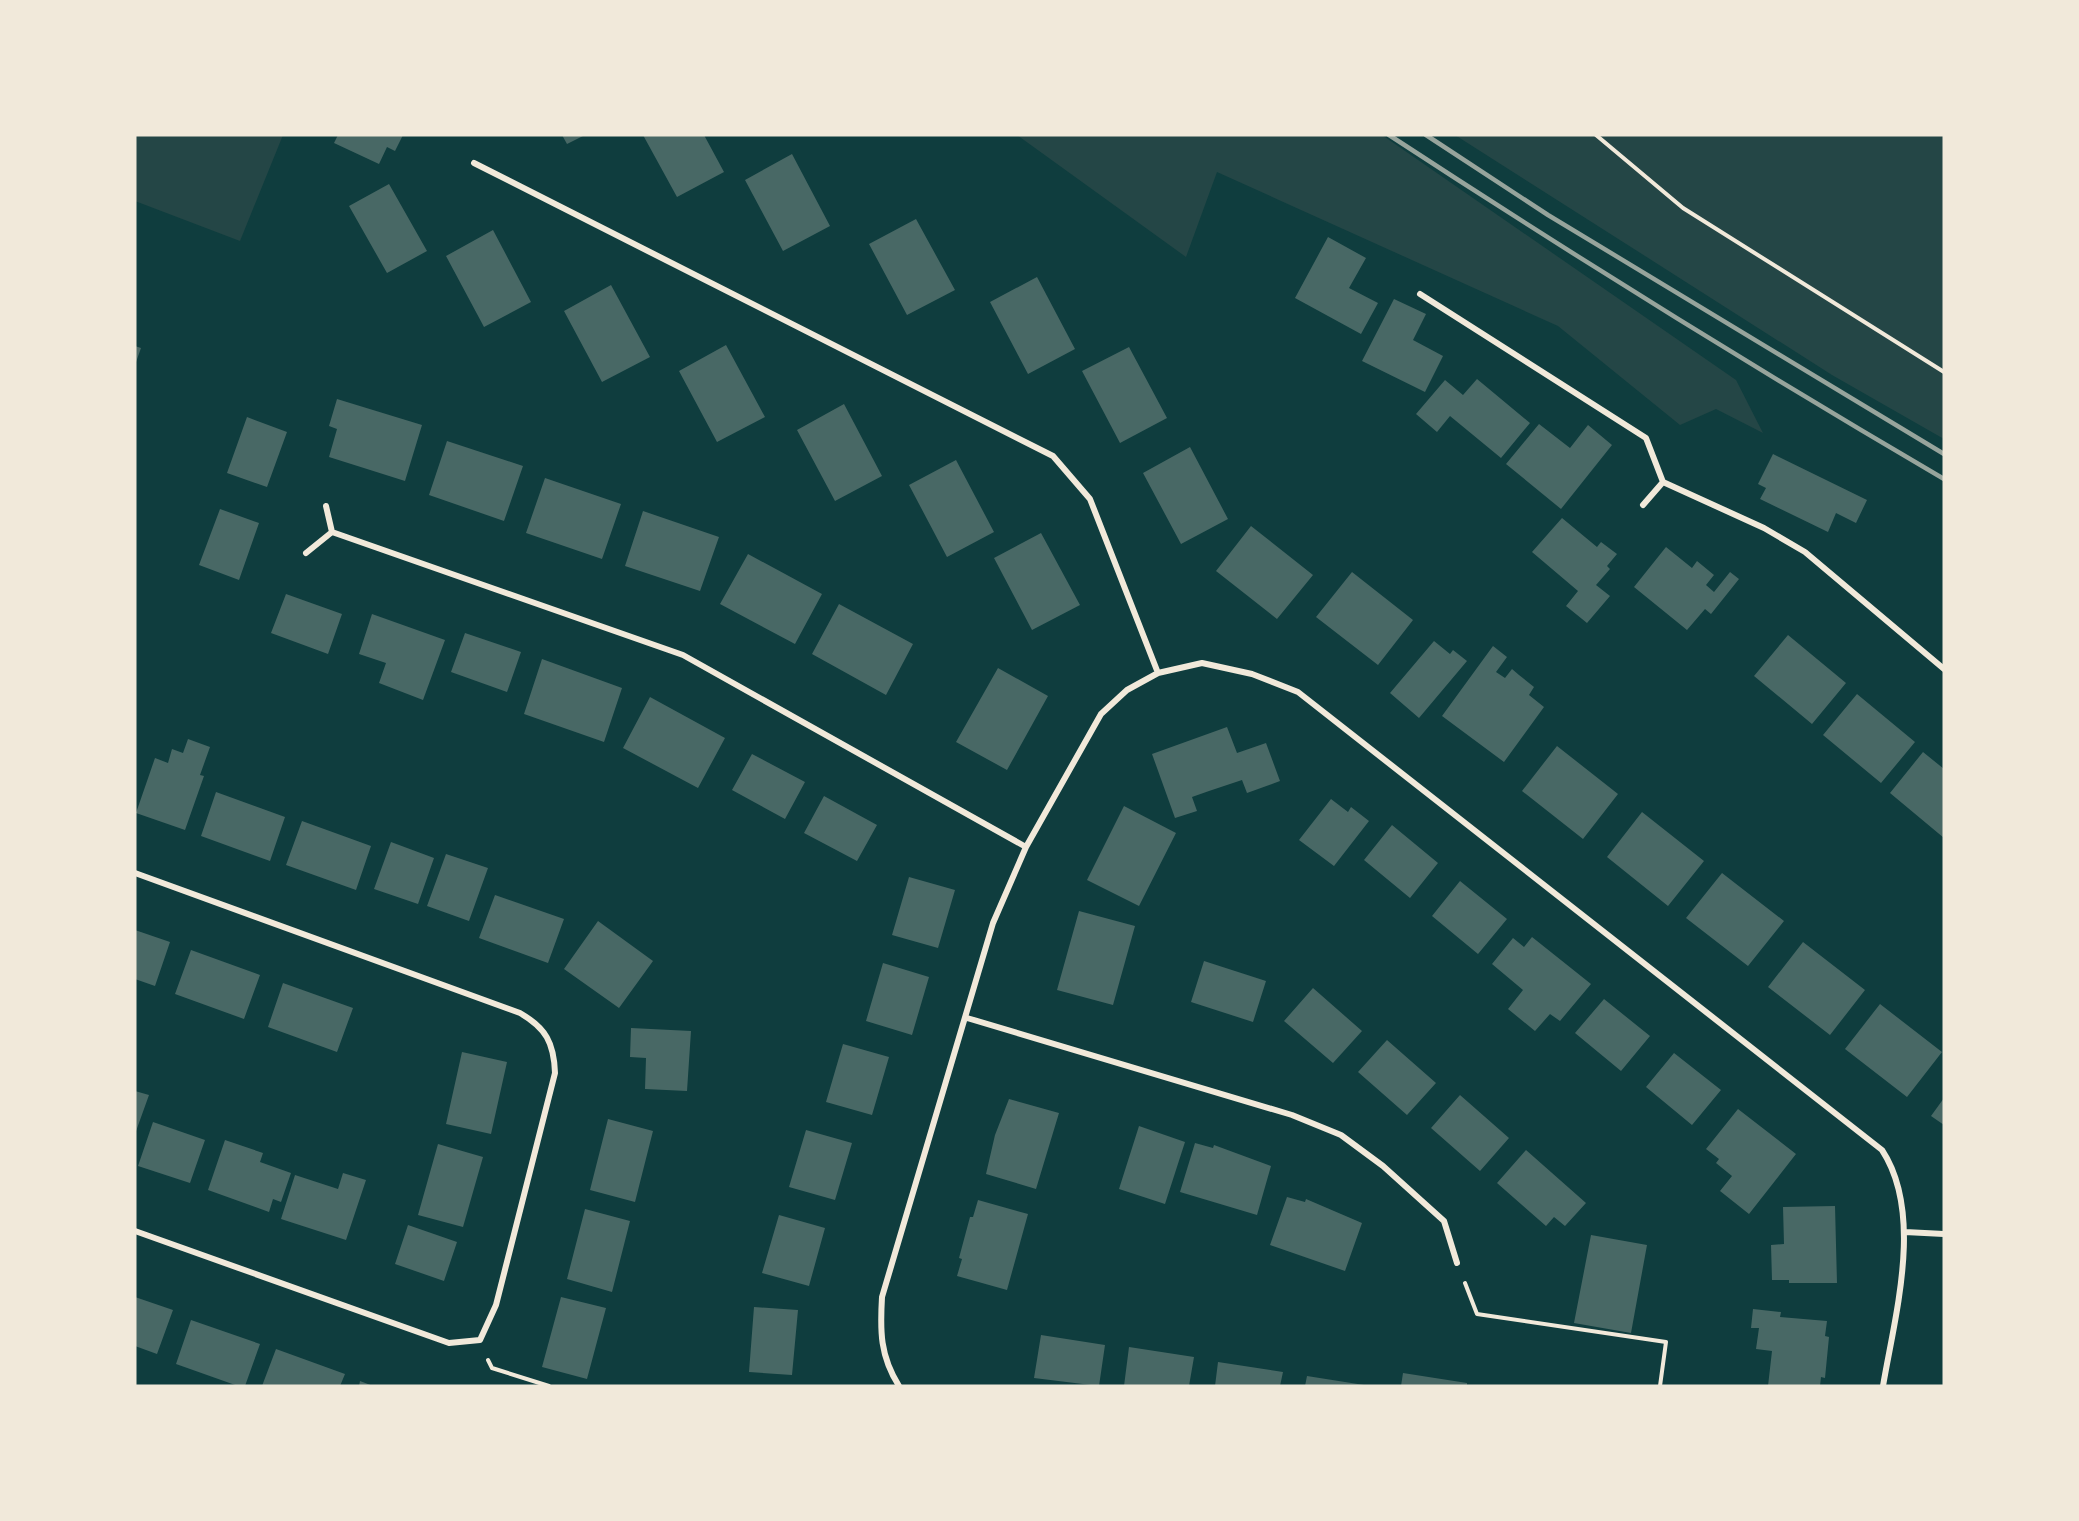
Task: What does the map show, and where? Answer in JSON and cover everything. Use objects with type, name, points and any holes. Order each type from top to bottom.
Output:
[{"type":"street","points":[[474,163],[1053,456],[1090,499],[1158,673]]},
{"type":"street","points":[[1420,294],[1646,438],[1663,482],[1764,528],[1805,552],[1944,669]]},
{"type":"street","points":[[1643,505],[1663,482]]},
{"type":"street","points":[[326,506],[333,532]]},
{"type":"street","points":[[333,532],[684,655],[1026,847]]},
{"type":"street","points":[[306,553],[333,532]]},
{"type":"street","points":[[898,1386],[890,1372],[879,1335],[882,1297],[967,1018],[993,923],[1026,847],[1101,714],[1127,690],[1158,673],[1202,663],[1252,674],[1298,692],[1882,1150],[1893,1166],[1905,1232],[1883,1386]]},
{"type":"street","points":[[135,873],[520,1013],[539,1024],[554,1057],[555,1073],[496,1305],[480,1340],[449,1343],[135,1231]]},
{"type":"street","points":[[967,1018],[1292,1115],[1341,1135],[1383,1166],[1444,1221],[1457,1263]]},
{"type":"street","points":[[1905,1232],[1944,1234]]},
{"type":"path","points":[[1596,135],[1683,208],[1944,372]]},
{"type":"path","points":[[1457,1263],[1478,1314],[1666,1342],[1660,1386]]},
{"type":"path","points":[[480,1340],[492,1368],[549,1386]]},
{"type":"shaded area","points":[[135,135],[283,135],[240,241],[135,201]]},
{"type":"shaded area","points":[[1017,135],[1382,135],[1736,380],[1763,433],[1716,409],[1680,425],[1558,326],[1217,172],[1186,257]]},
{"type":"shaded area","points":[[1455,135],[1944,135],[1944,439],[1832,375]]},
{"type":"building","points":[[338,135],[403,135],[395,151],[387,147],[379,164],[334,143]]},
{"type":"building","points":[[562,135],[585,135],[567,144]]},
{"type":"building","points":[[643,135],[704,135],[724,172],[677,197]]},
{"type":"building","points":[[792,154],[830,226],[783,251],[745,180]]},
{"type":"building","points":[[389,184],[427,251],[387,273],[349,206]]},
{"type":"building","points":[[916,219],[955,290],[907,315],[869,244]]},
{"type":"building","points":[[493,230],[531,302],[484,327],[446,256]]},
{"type":"building","points":[[1328,237],[1366,258],[1349,288],[1378,303],[1361,334],[1295,298]]},
{"type":"building","points":[[1037,277],[1075,349],[1028,374],[990,302]]},
{"type":"building","points":[[611,285],[650,357],[602,382],[564,311]]},
{"type":"building","points":[[1394,299],[1426,314],[1413,340],[1443,356],[1425,392],[1362,361]]},
{"type":"building","points":[[726,345],[765,417],[717,442],[679,371]]},
{"type":"building","points":[[135,346],[141,348],[135,365]]},
{"type":"building","points":[[1129,347],[1167,418],[1120,443],[1082,371]]},
{"type":"building","points":[[1477,379],[1530,423],[1501,458],[1450,416],[1437,432],[1416,414],[1445,380],[1463,395]]},
{"type":"building","points":[[337,399],[422,425],[405,481],[329,457],[337,429],[329,426]]},
{"type":"building","points":[[844,404],[882,476],[835,501],[797,430]]},
{"type":"building","points":[[247,417],[287,432],[267,487],[227,473]]},
{"type":"building","points":[[1539,424],[1570,448],[1588,425],[1612,445],[1561,509],[1506,464]]},
{"type":"building","points":[[447,441],[523,466],[504,521],[429,495]]},
{"type":"building","points":[[1190,447],[1228,519],[1181,544],[1143,473]]},
{"type":"building","points":[[1773,454],[1867,500],[1856,523],[1836,513],[1828,532],[1760,499],[1766,488],[1758,484]]},
{"type":"building","points":[[956,460],[994,532],[947,557],[909,485]]},
{"type":"building","points":[[545,478],[621,504],[602,559],[526,533]]},
{"type":"building","points":[[220,509],[259,523],[239,580],[199,565]]},
{"type":"building","points":[[643,511],[719,537],[700,591],[625,566]]},
{"type":"building","points":[[1562,518],[1597,547],[1601,542],[1617,554],[1607,566],[1610,569],[1596,585],[1610,596],[1587,623],[1566,606],[1578,591],[1532,552]]},
{"type":"building","points":[[1251,526],[1313,575],[1277,619],[1216,571]]},
{"type":"building","points":[[1041,533],[1080,605],[1032,630],[994,558]]},
{"type":"building","points":[[1666,547],[1692,568],[1697,561],[1714,575],[1706,585],[1714,592],[1730,572],[1739,579],[1711,614],[1705,609],[1687,630],[1634,587]]},
{"type":"building","points":[[748,554],[822,594],[795,644],[720,604]]},
{"type":"building","points":[[1352,572],[1413,620],[1378,665],[1316,617]]},
{"type":"building","points":[[286,594],[342,614],[328,654],[271,633]]},
{"type":"building","points":[[839,604],[913,644],[886,695],[812,654]]},
{"type":"building","points":[[372,614],[445,640],[423,700],[379,683],[386,663],[359,654]]},
{"type":"building","points":[[465,633],[521,652],[507,692],[451,672]]},
{"type":"building","points":[[1788,635],[1846,683],[1812,724],[1754,676]]},
{"type":"building","points":[[1434,641],[1450,654],[1453,650],[1467,661],[1419,718],[1390,693]]},
{"type":"building","points":[[1493,646],[1507,657],[1496,672],[1505,678],[1512,669],[1534,687],[1529,695],[1544,707],[1504,762],[1442,716]]},
{"type":"building","points":[[542,659],[622,688],[604,742],[524,714]]},
{"type":"building","points":[[998,668],[1048,696],[1007,770],[956,742]]},
{"type":"building","points":[[1857,694],[1915,742],[1881,783],[1823,735]]},
{"type":"building","points":[[650,697],[725,738],[698,788],[623,748]]},
{"type":"building","points":[[1227,727],[1237,753],[1266,743],[1280,781],[1247,793],[1242,780],[1209,791],[1192,797],[1197,811],[1175,818],[1152,754]]},
{"type":"building","points":[[188,739],[210,747],[200,775],[204,776],[185,830],[136,813],[155,758],[168,763],[172,749],[183,753]]},
{"type":"building","points":[[1557,746],[1618,794],[1583,839],[1522,791]]},
{"type":"building","points":[[1923,752],[1944,769],[1944,838],[1890,793]]},
{"type":"building","points":[[752,754],[805,782],[785,819],[732,790]]},
{"type":"building","points":[[216,792],[285,817],[270,861],[201,836]]},
{"type":"building","points":[[824,796],[877,825],[857,861],[804,833]]},
{"type":"building","points":[[1331,799],[1348,812],[1351,807],[1369,821],[1334,866],[1299,840]]},
{"type":"building","points":[[1124,806],[1176,833],[1139,906],[1087,880]]},
{"type":"building","points":[[1642,812],[1704,861],[1668,906],[1607,857]]},
{"type":"building","points":[[302,821],[371,846],[356,890],[286,865]]},
{"type":"building","points":[[1392,825],[1438,863],[1410,898],[1364,860]]},
{"type":"building","points":[[391,842],[434,858],[418,904],[374,889]]},
{"type":"building","points":[[446,854],[488,868],[469,921],[427,906]]},
{"type":"building","points":[[1722,873],[1784,921],[1748,966],[1686,918]]},
{"type":"building","points":[[909,877],[955,890],[938,948],[892,935]]},
{"type":"building","points":[[1460,881],[1507,919],[1478,954],[1432,916]]},
{"type":"building","points":[[495,895],[564,919],[548,963],[479,938]]},
{"type":"building","points":[[1079,911],[1135,926],[1113,1005],[1057,990]]},
{"type":"building","points":[[598,921],[653,961],[619,1008],[564,969]]},
{"type":"building","points":[[135,930],[170,942],[155,986],[135,979]]},
{"type":"building","points":[[1532,937],[1591,984],[1560,1021],[1550,1014],[1535,1031],[1508,1009],[1523,990],[1492,964],[1513,938],[1524,947]]},
{"type":"building","points":[[1803,942],[1865,990],[1830,1035],[1768,987]]},
{"type":"building","points":[[191,950],[260,975],[244,1019],[175,994]]},
{"type":"building","points":[[1204,961],[1266,981],[1253,1022],[1191,1002]]},
{"type":"building","points":[[883,963],[929,977],[912,1035],[866,1021]]},
{"type":"building","points":[[283,983],[353,1008],[337,1052],[268,1027]]},
{"type":"building","points":[[1313,988],[1362,1031],[1333,1063],[1284,1021]]},
{"type":"building","points":[[1604,999],[1650,1036],[1621,1071],[1575,1033]]},
{"type":"building","points":[[1880,1004],[1942,1052],[1907,1097],[1845,1049]]},
{"type":"building","points":[[631,1028],[691,1031],[687,1091],[645,1089],[646,1058],[630,1057]]},
{"type":"building","points":[[1387,1040],[1436,1083],[1407,1115],[1358,1072]]},
{"type":"building","points":[[843,1044],[889,1057],[872,1115],[826,1102]]},
{"type":"building","points":[[462,1052],[507,1062],[491,1134],[446,1124]]},
{"type":"building","points":[[1674,1053],[1721,1090],[1692,1125],[1646,1087]]},
{"type":"building","points":[[135,1091],[149,1095],[135,1134]]},
{"type":"building","points":[[1460,1095],[1509,1138],[1480,1171],[1431,1128]]},
{"type":"building","points":[[1944,1098],[1944,1125],[1931,1116]]},
{"type":"building","points":[[1009,1099],[1059,1113],[1036,1189],[986,1174],[995,1135]]},
{"type":"building","points":[[1738,1109],[1796,1154],[1749,1214],[1720,1191],[1732,1176],[1716,1163],[1719,1159],[1706,1149]]},
{"type":"building","points":[[608,1119],[653,1131],[635,1202],[590,1190]]},
{"type":"building","points":[[153,1122],[205,1140],[190,1183],[138,1166]]},
{"type":"building","points":[[1139,1126],[1185,1142],[1165,1204],[1119,1189]]},
{"type":"building","points":[[806,1130],[852,1143],[835,1200],[789,1187]]},
{"type":"building","points":[[225,1140],[263,1153],[260,1162],[291,1173],[281,1202],[273,1199],[269,1212],[208,1190]]},
{"type":"building","points":[[1195,1143],[1213,1148],[1214,1145],[1271,1166],[1257,1215],[1180,1192]]},
{"type":"building","points":[[438,1144],[483,1157],[463,1227],[418,1215]]},
{"type":"building","points":[[1526,1150],[1586,1203],[1565,1226],[1554,1217],[1546,1226],[1497,1183]]},
{"type":"building","points":[[343,1173],[366,1180],[346,1240],[281,1219],[295,1175],[338,1189]]},
{"type":"building","points":[[1287,1197],[1305,1202],[1306,1199],[1362,1223],[1345,1271],[1270,1245]]},
{"type":"building","points":[[978,1200],[1028,1214],[1007,1290],[957,1276],[962,1259],[959,1258],[970,1217],[973,1217]]},
{"type":"building","points":[[1835,1206],[1837,1283],[1789,1283],[1789,1280],[1772,1280],[1771,1245],[1784,1244],[1783,1207]]},
{"type":"building","points":[[585,1209],[630,1221],[612,1292],[567,1279]]},
{"type":"building","points":[[779,1215],[825,1228],[809,1286],[762,1273]]},
{"type":"building","points":[[408,1225],[457,1242],[444,1281],[395,1264]]},
{"type":"building","points":[[1591,1235],[1647,1245],[1631,1333],[1574,1323]]},
{"type":"building","points":[[135,1297],[173,1310],[157,1354],[135,1346]]},
{"type":"building","points":[[561,1297],[606,1308],[587,1379],[542,1367]]},
{"type":"building","points":[[754,1307],[798,1310],[792,1375],[749,1372]]},
{"type":"building","points":[[1753,1309],[1781,1312],[1780,1317],[1827,1321],[1825,1336],[1829,1337],[1825,1378],[1821,1377],[1820,1386],[1768,1386],[1772,1351],[1756,1349],[1759,1328],[1751,1328]]},
{"type":"building","points":[[191,1320],[260,1344],[245,1386],[238,1386],[176,1364]]},
{"type":"building","points":[[1041,1335],[1105,1345],[1099,1386],[1034,1378]]},
{"type":"building","points":[[1129,1347],[1194,1357],[1189,1386],[1124,1386]]},
{"type":"building","points":[[276,1349],[345,1374],[340,1386],[262,1386]]},
{"type":"building","points":[[1218,1362],[1283,1372],[1280,1386],[1215,1386]]},
{"type":"building","points":[[1403,1373],[1467,1383],[1467,1386],[1401,1386]]},
{"type":"building","points":[[1307,1376],[1364,1385],[1364,1386],[1305,1386]]},
{"type":"building","points":[[360,1381],[373,1386],[359,1386]]},
{"type":"railway","points":[[1389,135],[1664,310],[1944,479]]},
{"type":"railway","points":[[1426,135],[1548,215],[1944,454]]}]
